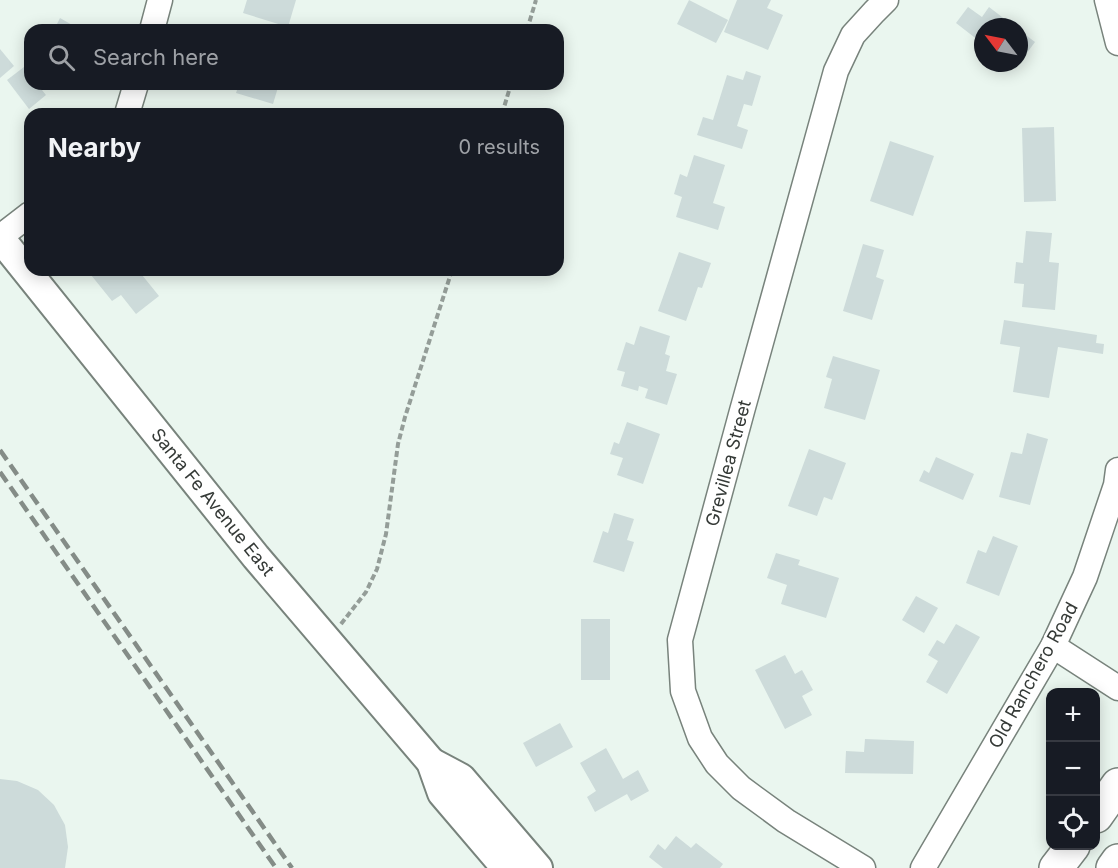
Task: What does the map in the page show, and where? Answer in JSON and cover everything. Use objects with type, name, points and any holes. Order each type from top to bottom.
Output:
[{"type":"main road","points":[[1100,809],[1118,785]]},
{"type":"main road","points":[[1056,868],[1070,850]]},
{"type":"main road","points":[[1113,868],[1118,861]]},
{"type":"street","points":[[154,24],[160,0]]},
{"type":"street","name":"Grevillea Street","points":[[862,868],[786,821],[741,788],[717,765],[700,738],[683,691],[680,640],[836,71],[853,35],[886,0]]},
{"type":"street","points":[[1107,0],[1118,43]]},
{"type":"street","points":[[129,108],[134,90]]},
{"type":"street","points":[[0,237],[24,219]]},
{"type":"street","name":"Santa Fe Avenue East","points":[[0,237],[24,267]]},
{"type":"street","name":"Santa Fe Avenue East","points":[[31,276],[256,557],[431,762]]},
{"type":"street","name":"Old Ranchero Road","points":[[923,868],[1053,646],[1085,577],[1116,485],[1118,470]]},
{"type":"street","points":[[1053,646],[1118,688]]},
{"type":"street","points":[[431,762],[442,793],[506,868]]},
{"type":"street","points":[[431,762],[461,778],[538,868]]},
{"type":"path","points":[[529,24],[536,0]]},
{"type":"path","points":[[504,108],[509,90]]},
{"type":"path","points":[[328,641],[366,592],[378,569],[386,534],[398,444],[450,276]]},
{"type":"building","points":[[247,0],[296,0],[289,24],[278,24],[243,13]]},
{"type":"building","points":[[689,0],[728,20],[716,43],[677,24]]},
{"type":"building","points":[[737,0],[771,0],[767,8],[783,15],[768,50],[724,32]]},
{"type":"building","points":[[968,7],[982,17],[989,7],[1003,18],[974,18],[974,37],[956,23]]},
{"type":"building","points":[[60,18],[70,24],[57,24]]},
{"type":"building","points":[[1028,37],[1035,42],[1028,51]]},
{"type":"building","points":[[0,49],[14,66],[0,78]]},
{"type":"building","points":[[24,67],[24,90],[42,90],[46,95],[28,108],[7,80]]},
{"type":"building","points":[[746,71],[761,76],[752,106],[744,104],[737,126],[748,130],[742,149],[697,135],[703,117],[713,120],[727,75],[743,80]]},
{"type":"building","points":[[237,90],[277,90],[273,104],[236,93]]},
{"type":"building","points":[[1054,127],[1056,201],[1024,202],[1022,128]]},
{"type":"building","points":[[890,141],[934,156],[913,216],[870,201]]},
{"type":"building","points":[[694,155],[725,165],[713,203],[725,207],[718,230],[676,217],[682,197],[674,194],[680,174],[687,177]]},
{"type":"building","points":[[1026,231],[1052,233],[1049,262],[1059,263],[1055,310],[1022,307],[1024,284],[1014,283],[1016,262],[1023,263]]},
{"type":"building","points":[[863,244],[884,250],[876,277],[884,280],[872,320],[843,311]]},
{"type":"building","points":[[679,252],[711,263],[702,288],[698,287],[686,321],[658,311]]},
{"type":"building","points":[[92,276],[143,276],[159,296],[136,314],[121,295],[112,301]]},
{"type":"building","points":[[1004,320],[1097,335],[1096,343],[1104,344],[1103,354],[1058,347],[1049,398],[1013,392],[1020,347],[1000,344]]},
{"type":"building","points":[[640,326],[670,336],[665,354],[670,356],[666,371],[677,374],[667,405],[645,398],[648,389],[639,386],[638,391],[621,386],[625,372],[617,370],[626,342],[634,345]]},
{"type":"building","points":[[833,356],[880,370],[865,420],[824,408],[832,379],[826,377]]},
{"type":"building","points":[[627,422],[660,434],[643,484],[617,475],[623,458],[610,454],[614,442],[619,444]]},
{"type":"building","points":[[1027,433],[1048,439],[1030,505],[999,497],[1011,452],[1022,454]]},
{"type":"building","points":[[809,449],[846,463],[832,500],[824,497],[817,516],[788,506]]},
{"type":"building","points":[[936,457],[974,474],[963,500],[919,481],[924,470],[929,473]]},
{"type":"building","points":[[614,513],[634,519],[627,540],[634,542],[624,572],[593,562],[603,531],[608,533]]},
{"type":"building","points":[[993,536],[1018,546],[999,596],[966,583],[978,550],[986,553]]},
{"type":"building","points":[[776,553],[800,560],[798,565],[839,578],[826,618],[781,604],[787,585],[767,578]]},
{"type":"building","points":[[916,596],[938,608],[924,633],[902,620]]},
{"type":"building","points":[[581,619],[610,619],[610,680],[581,680]]},
{"type":"building","points":[[956,624],[980,637],[947,694],[926,682],[938,661],[928,655],[937,640],[944,644]]},
{"type":"building","points":[[785,655],[795,674],[802,670],[813,690],[802,696],[812,715],[785,729],[755,670]]},
{"type":"building","points":[[560,723],[573,747],[536,767],[523,743]]},
{"type":"building","points":[[865,739],[914,741],[913,774],[845,773],[846,751],[864,752]]},
{"type":"building","points":[[606,748],[623,779],[638,770],[649,791],[631,801],[627,794],[595,812],[587,797],[596,791],[580,763]]},
{"type":"building","points":[[0,779],[17,781],[38,790],[54,805],[65,825],[68,847],[65,868],[0,868]]},
{"type":"building","points":[[676,836],[691,848],[696,843],[723,864],[720,868],[663,868],[649,857],[658,844],[665,850]]},
{"type":"railway","points":[[0,450],[292,868]]},
{"type":"railway","points":[[0,472],[276,868]]}]
